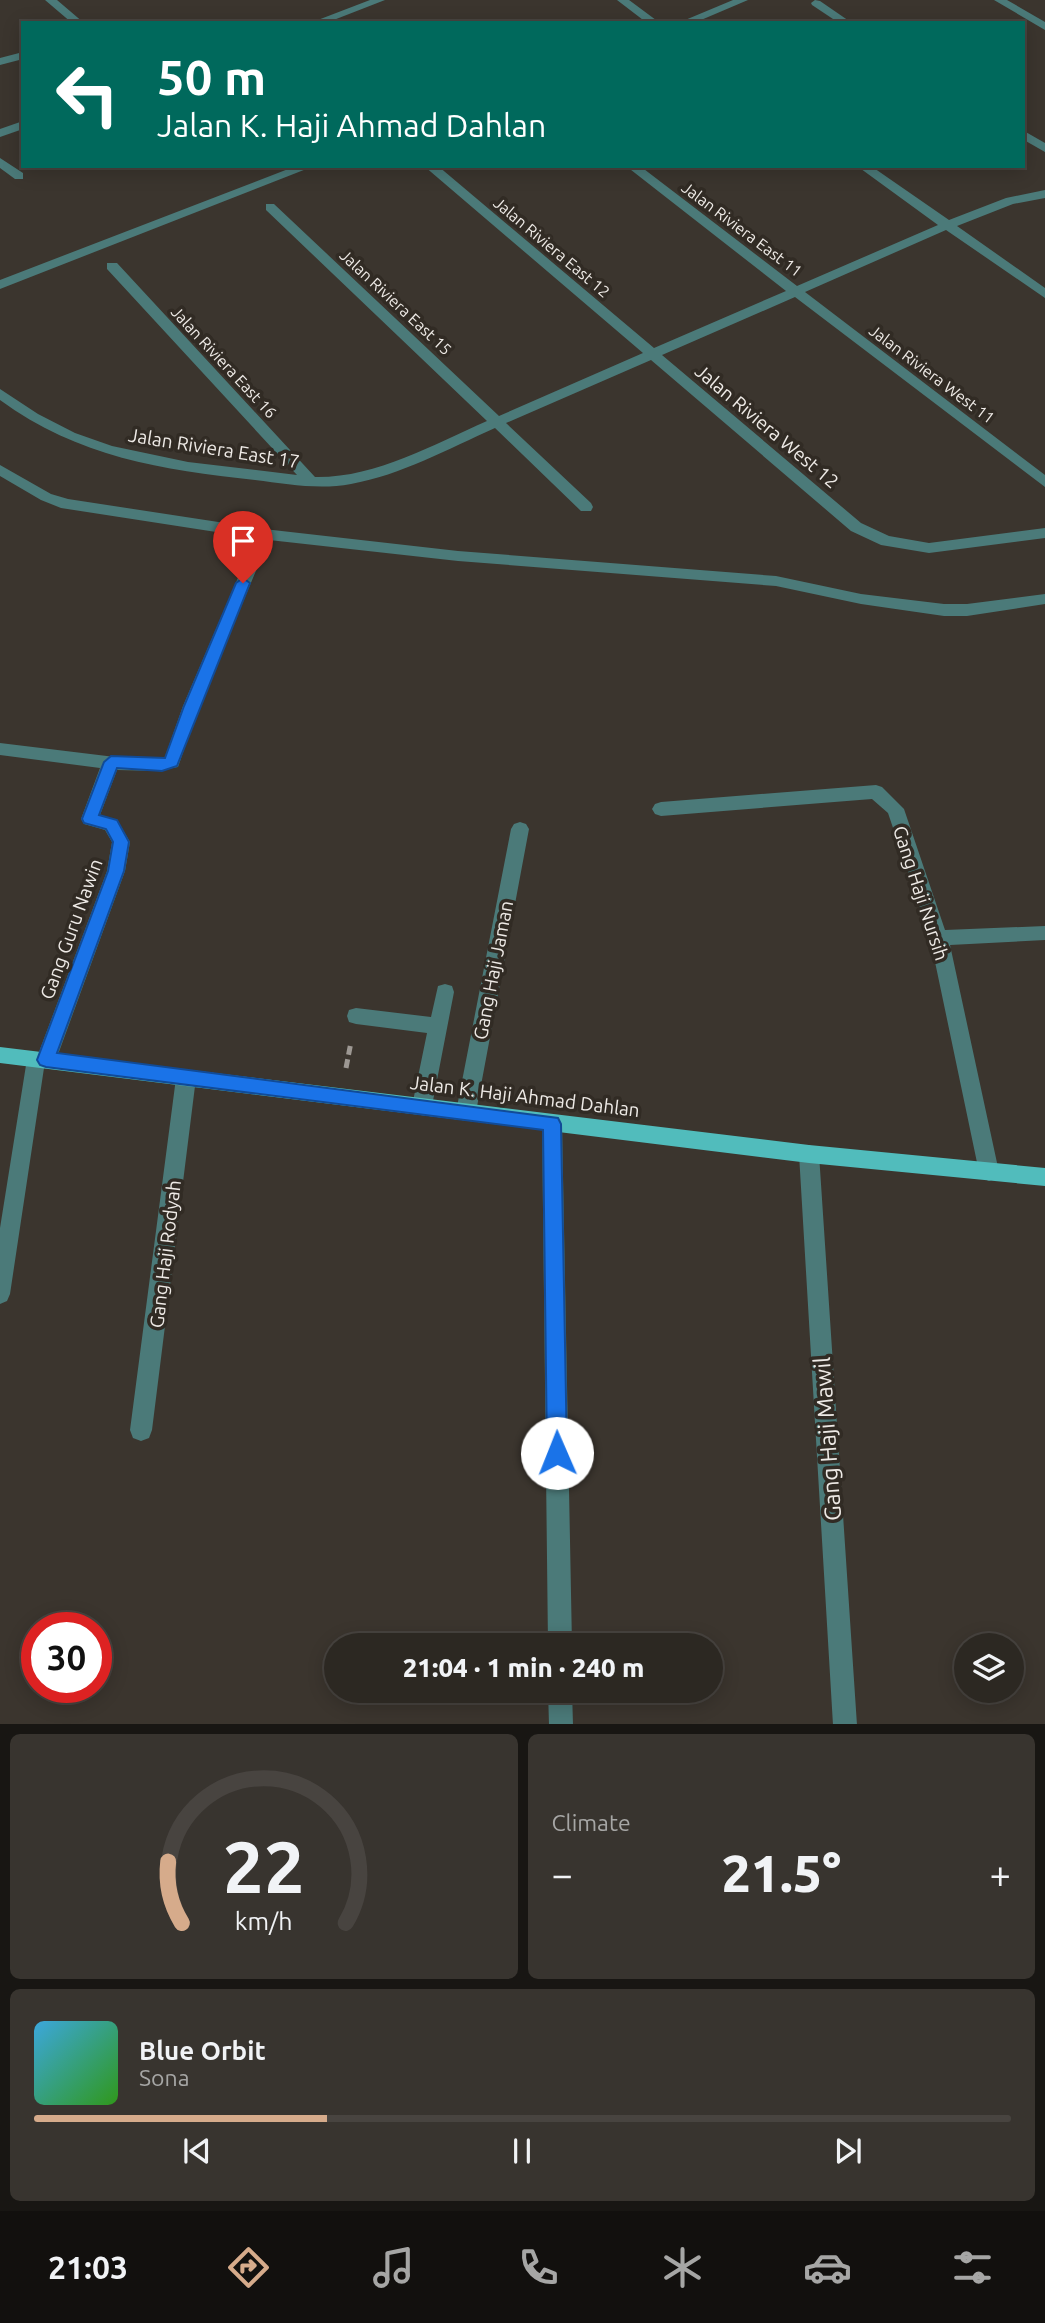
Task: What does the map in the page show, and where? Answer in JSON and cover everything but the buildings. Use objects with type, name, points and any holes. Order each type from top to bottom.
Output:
[{"type":"main road","name":"Jalan K. Haji Ahmad Dahlan","points":[[0,1055],[552,1124],[809,1154],[1045,1177]]},
{"type":"street","points":[[50,0],[76,21]]},
{"type":"street","points":[[321,21],[380,0]]},
{"type":"street","points":[[622,0],[651,21]]},
{"type":"street","points":[[688,21],[743,0]]},
{"type":"street","points":[[999,0],[1045,27]]},
{"type":"street","points":[[816,3],[844,21]]},
{"type":"street","points":[[0,62],[21,56]]},
{"type":"street","points":[[0,133],[21,126]]},
{"type":"street","points":[[1025,136],[1045,148]]},
{"type":"street","points":[[0,162],[19,176]]},
{"type":"street","points":[[0,285],[303,168]]},
{"type":"street","name":"Jalan Riviera East 12","points":[[432,168],[652,355]]},
{"type":"street","name":"Jalan Riviera East 11","points":[[635,168],[798,293]]},
{"type":"street","points":[[866,168],[1045,294]]},
{"type":"street","name":"Jalan Riviera East 17","points":[[0,393],[34,419],[79,442],[122,455],[311,482],[341,483],[364,478],[497,422],[798,293],[948,225],[1010,201],[1045,194]]},
{"type":"street","name":"Jalan Riviera East 15","points":[[270,207],[586,507]]},
{"type":"street","name":"Jalan Riviera East 16","points":[[111,266],[311,482]]},
{"type":"street","name":"Jalan Riviera West 11","points":[[798,293],[1045,482]]},
{"type":"street","name":"Jalan Riviera West 12","points":[[652,355],[856,527],[886,541],[929,548],[1045,533]]},
{"type":"street","points":[[0,470],[46,497],[66,504],[264,534],[458,556],[776,581],[861,599],[944,610],[967,610],[1045,599]]},
{"type":"street","points":[[0,748],[111,762],[162,765],[172,762],[191,706],[264,534]]},
{"type":"street","name":"Gang Guru Nawin","points":[[41,1059],[116,871],[121,842],[111,824],[90,819],[111,762]]},
{"type":"street","name":"Gang Haji Nursih","points":[[661,809],[876,792],[895,809],[939,938],[989,1172]]},
{"type":"street","name":"Gang Haji Jaman","points":[[466,1112],[520,829]]},
{"type":"street","points":[[939,938],[1045,933]]},
{"type":"street","points":[[422,1106],[445,992]]},
{"type":"street","points":[[356,1016],[438,1026]]},
{"type":"street","points":[[0,1294],[41,1059]]},
{"type":"street","name":"Gang Haji Rodyah","points":[[141,1430],[186,1077]]},
{"type":"street","points":[[552,1124],[560,1633]]},
{"type":"street","name":"Gang Haji Mawil","points":[[809,1154],[845,1724]]},
{"type":"street","points":[[560,1703],[561,1724]]},
{"type":"route","points":[[243,583],[191,706],[172,762],[162,765],[111,762],[90,819],[111,824],[121,842],[116,871],[46,1060],[552,1124],[557,1453]]}]
